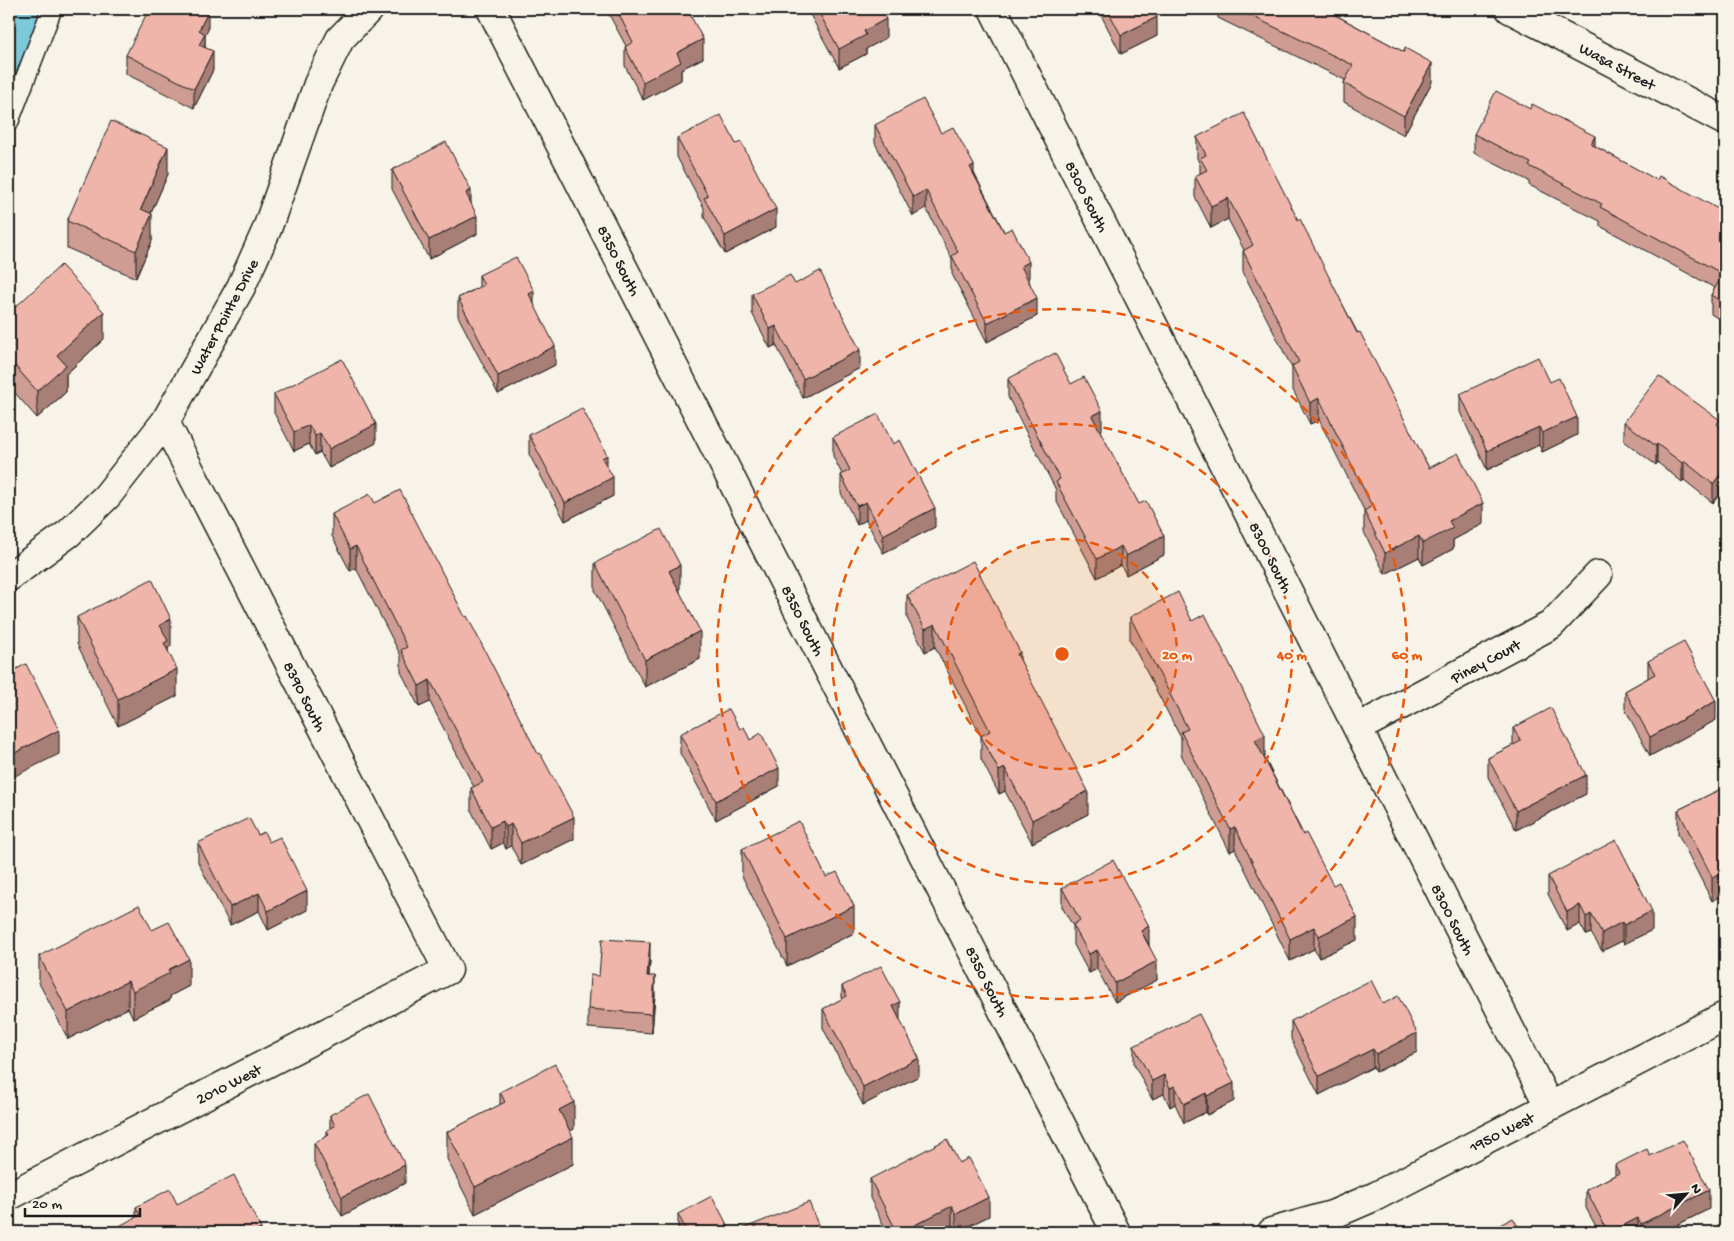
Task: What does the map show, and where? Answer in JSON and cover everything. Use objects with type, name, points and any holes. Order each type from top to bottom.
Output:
[{"type":"street","name":"Water Pointe Drive","points":[[9,577],[69,533],[107,496],[165,422],[241,287],[271,220],[318,84],[340,39],[369,9]]},
{"type":"street","name":"8350 South","points":[[491,9],[1116,1232]]},
{"type":"street","name":"8300 South","points":[[993,9],[1550,1106]]},
{"type":"street","name":"Wasa Street","points":[[1510,9],[1725,121]]},
{"type":"street","name":"8390 South","points":[[165,422],[448,970]]},
{"type":"street","name":"Piney Court","points":[[1358,728],[1551,625],[1598,575]]},
{"type":"street","name":"2010 West","points":[[9,1196],[448,970]]},
{"type":"street","name":"1950 West","points":[[1272,1232],[1332,1215],[1376,1196],[1725,1016]]},
{"type":"lane","points":[[9,121],[52,9]]},
{"type":"building","points":[[149,9],[202,9],[208,12],[199,30],[205,34],[199,45],[213,51],[194,89],[126,55]]},
{"type":"building","points":[[616,9],[687,9],[703,39],[677,53],[681,62],[643,82],[625,47],[633,42]]},
{"type":"building","points":[[817,9],[880,9],[886,19],[864,31],[866,35],[839,49]]},
{"type":"building","points":[[1107,9],[1153,9],[1157,17],[1121,35]]},
{"type":"building","points":[[1237,9],[1326,9],[1404,52],[1405,48],[1432,63],[1404,116],[1344,83],[1353,65]]},
{"type":"building","points":[[1496,91],[1530,109],[1532,104],[1595,136],[1591,144],[1657,180],[1659,176],[1720,210],[1718,214],[1725,219],[1725,304],[1711,295],[1723,274],[1600,207],[1602,204],[1529,166],[1531,163],[1474,134]]},
{"type":"building","points":[[923,99],[941,133],[953,127],[974,165],[970,167],[1004,232],[1012,228],[1029,262],[1021,266],[1037,298],[987,323],[952,256],[958,252],[926,190],[913,197],[875,125]]},
{"type":"building","points":[[1244,113],[1357,333],[1360,332],[1429,468],[1458,453],[1483,503],[1449,521],[1453,528],[1423,543],[1419,536],[1385,553],[1364,511],[1372,506],[1319,398],[1310,403],[1292,366],[1299,362],[1243,251],[1253,245],[1228,198],[1211,206],[1195,176],[1207,170],[1200,158],[1206,155],[1197,137]]},
{"type":"building","points":[[721,115],[736,144],[741,142],[776,209],[725,236],[704,198],[708,196],[677,138]]},
{"type":"building","points":[[111,121],[168,147],[141,209],[152,214],[136,251],[67,221]]},
{"type":"building","points":[[446,142],[471,190],[466,193],[477,216],[429,240],[392,170]]},
{"type":"building","points":[[516,257],[534,291],[529,294],[555,346],[498,376],[458,298],[484,285],[479,275]]},
{"type":"building","points":[[61,265],[104,312],[57,355],[66,365],[37,391],[9,359],[9,313]]},
{"type":"building","points":[[820,271],[860,350],[803,379],[776,326],[770,329],[752,294],[790,275],[795,284]]},
{"type":"building","points":[[1055,353],[1071,384],[1084,377],[1102,411],[1092,416],[1139,504],[1146,501],[1164,536],[1126,556],[1121,546],[1097,559],[1056,482],[1060,479],[1008,379]]},
{"type":"building","points":[[1538,357],[1550,382],[1559,378],[1577,417],[1542,433],[1539,427],[1487,451],[1460,394]]},
{"type":"building","points":[[342,359],[376,424],[329,449],[320,433],[315,436],[309,425],[294,432],[274,394]]},
{"type":"building","points":[[1659,376],[1720,420],[1717,424],[1725,431],[1725,468],[1713,484],[1684,461],[1682,463],[1624,422]]},
{"type":"building","points":[[582,408],[607,455],[602,458],[613,477],[565,503],[529,435]]},
{"type":"building","points":[[878,414],[893,444],[900,440],[935,508],[883,535],[866,502],[857,506],[841,475],[850,470],[833,437]]},
{"type":"building","points":[[400,490],[465,617],[467,616],[538,754],[540,753],[574,817],[521,843],[511,824],[506,827],[503,821],[491,827],[471,788],[483,782],[430,680],[419,686],[401,650],[407,647],[356,546],[350,549],[332,514],[370,494],[375,503]]},
{"type":"building","points":[[661,529],[680,565],[669,571],[700,631],[645,660],[595,563]]},
{"type":"building","points":[[973,561],[1020,652],[1017,654],[1088,791],[1032,820],[1005,768],[999,771],[981,736],[990,731],[935,624],[925,629],[907,595]]},
{"type":"building","points":[[152,579],[171,619],[160,625],[168,641],[164,643],[177,669],[118,699],[77,617]]},
{"type":"building","points":[[1178,592],[1192,621],[1205,614],[1265,735],[1255,740],[1303,835],[1306,833],[1333,885],[1339,882],[1357,917],[1319,936],[1314,927],[1290,939],[1235,827],[1230,829],[1181,732],[1188,729],[1130,617]]},
{"type":"building","points":[[1684,642],[1716,701],[1650,737],[1625,691],[1655,674],[1648,661]]},
{"type":"building","points":[[26,664],[59,730],[9,756],[9,673]]},
{"type":"building","points":[[1551,708],[1586,775],[1516,811],[1488,758],[1521,741],[1513,728]]},
{"type":"building","points":[[729,709],[740,729],[744,727],[750,740],[761,733],[779,768],[716,801],[680,734]]},
{"type":"building","points":[[1725,787],[1725,871],[1712,877],[1678,810]]},
{"type":"building","points":[[249,818],[258,835],[264,832],[269,842],[280,837],[307,891],[268,911],[259,893],[230,907],[198,843]]},
{"type":"building","points":[[799,821],[826,877],[837,872],[854,906],[787,939],[742,849]]},
{"type":"building","points":[[1616,840],[1652,911],[1624,925],[1622,922],[1602,933],[1591,914],[1586,917],[1580,905],[1567,912],[1548,876]]},
{"type":"building","points":[[1113,860],[1149,926],[1141,931],[1157,961],[1115,983],[1097,950],[1089,954],[1073,925],[1080,920],[1062,888]]},
{"type":"building","points":[[139,905],[152,930],[169,922],[189,959],[168,970],[170,973],[133,991],[128,981],[68,1012],[39,956]]},
{"type":"building","points":[[602,939],[650,942],[647,976],[655,976],[652,1014],[588,1009],[590,975],[599,976]]},
{"type":"building","points":[[881,966],[900,1002],[893,1006],[919,1058],[863,1087],[823,1009],[847,996],[842,986]]},
{"type":"building","points":[[1371,980],[1383,1004],[1398,996],[1417,1033],[1376,1054],[1373,1049],[1319,1076],[1291,1021]]},
{"type":"building","points":[[1199,1014],[1234,1083],[1207,1096],[1206,1093],[1184,1104],[1175,1086],[1170,1088],[1164,1075],[1152,1081],[1134,1046]]},
{"type":"building","points":[[555,1064],[574,1102],[559,1110],[573,1137],[475,1187],[447,1132],[505,1102],[500,1092]]},
{"type":"building","points":[[369,1094],[405,1165],[342,1197],[314,1143],[329,1135],[327,1130],[335,1126],[330,1115]]},
{"type":"building","points":[[947,1139],[959,1163],[969,1158],[989,1197],[956,1214],[952,1206],[901,1232],[897,1232],[870,1179]]},
{"type":"building","points":[[1683,1140],[1709,1190],[1641,1224],[1638,1218],[1608,1232],[1586,1190],[1619,1173],[1615,1165],[1647,1149],[1650,1156]]},
{"type":"building","points":[[234,1175],[261,1229],[254,1232],[108,1232],[140,1215],[136,1207],[170,1189],[177,1204]]},
{"type":"building","points":[[712,1196],[731,1232],[687,1232],[678,1214]]},
{"type":"building","points":[[809,1202],[821,1232],[740,1232],[740,1230]]},
{"type":"building","points":[[1513,1218],[1521,1232],[1486,1232]]},
{"type":"waterway","points":[[9,66],[27,9]]}]
